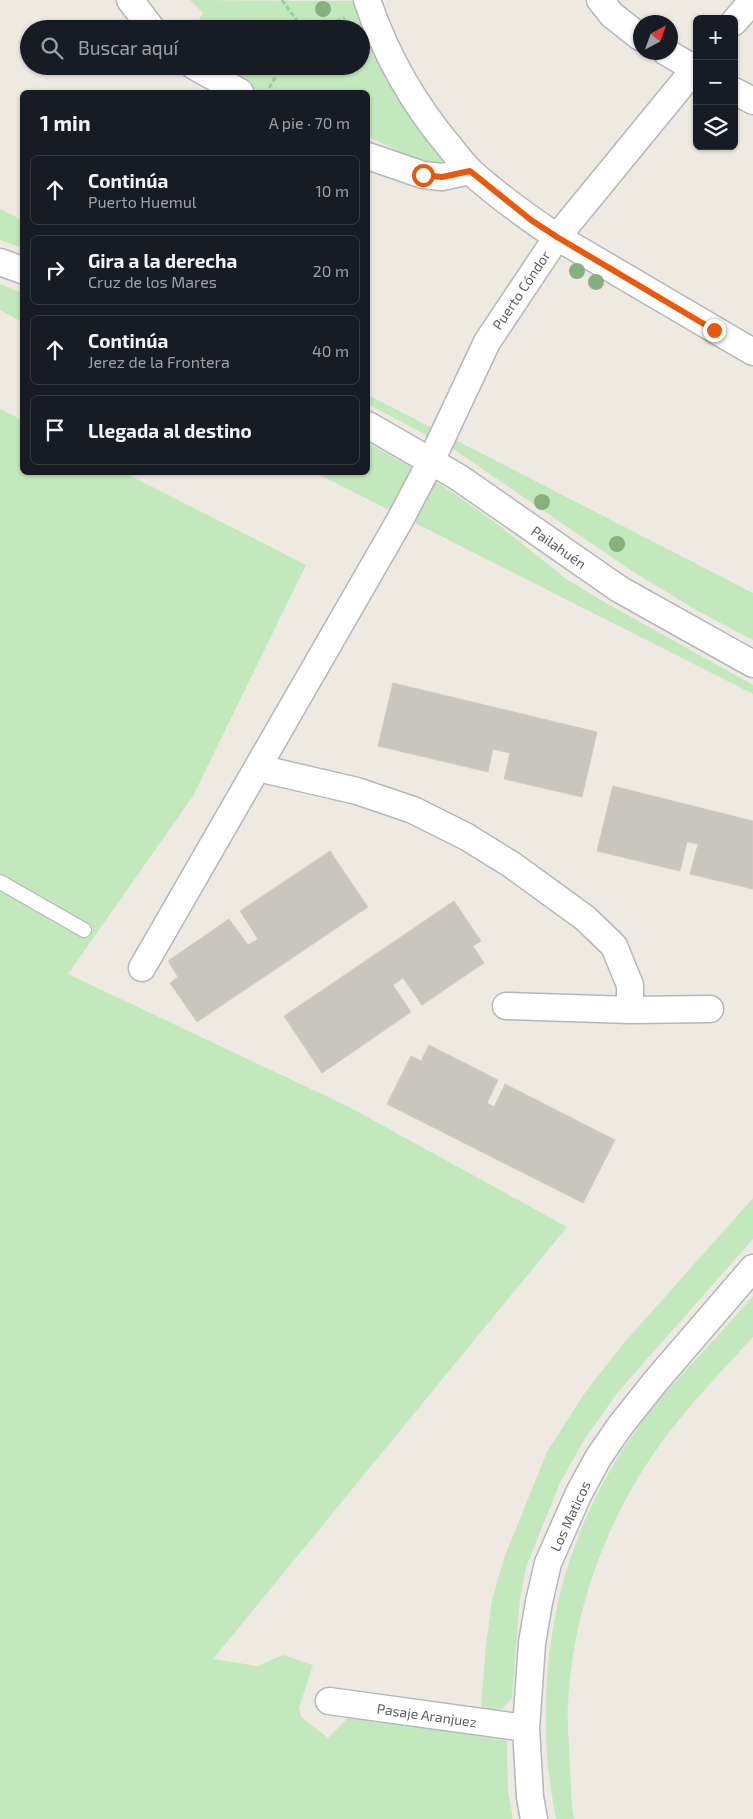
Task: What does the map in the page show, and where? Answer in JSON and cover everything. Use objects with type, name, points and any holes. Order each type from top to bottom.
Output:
[{"type":"street","points":[[130,0],[145,20]]},
{"type":"street","points":[[367,0],[385,45],[412,96],[441,136],[470,171],[531,220],[557,237],[753,352]]},
{"type":"street","points":[[600,0],[612,15],[633,32]]},
{"type":"street","points":[[738,17],[753,0]]},
{"type":"street","points":[[678,58],[693,66]]},
{"type":"street","name":"Puerto Cóndor","points":[[142,968],[364,584],[431,461],[486,342],[557,237],[693,72]]},
{"type":"street","points":[[210,75],[236,90]]},
{"type":"street","points":[[738,93],[753,101]]},
{"type":"street","points":[[370,157],[423,175],[442,177],[470,171]]},
{"type":"street","points":[[0,262],[20,269]]},
{"type":"street","name":"Pailahuén","points":[[370,426],[431,461],[487,497],[619,588],[753,664]]},
{"type":"street","points":[[258,768],[357,791],[413,810],[467,837],[512,865],[585,918],[614,946],[630,985],[630,1010]]},
{"type":"street","points":[[506,1006],[630,1010],[710,1009]]},
{"type":"street","name":"Los Maticos","points":[[534,1819],[530,1797],[526,1728],[532,1643],[548,1564],[579,1493],[598,1458],[620,1426],[655,1382],[753,1268]]},
{"type":"street","name":"Pasaje Aranjuez","points":[[329,1701],[526,1728]]},
{"type":"lane","points":[[0,882],[84,930]]},
{"type":"path","points":[[282,0],[296,20]]},
{"type":"path","points":[[267,90],[276,75]]},
{"type":"green space","points":[[190,0],[358,1],[369,20],[199,20],[203,13]]},
{"type":"green space","points":[[370,22],[448,160],[445,165],[440,165],[407,155],[370,138],[370,90],[254,90],[226,75],[370,75]]},
{"type":"green space","points":[[0,209],[20,219],[20,247],[0,240]]},
{"type":"green space","points":[[0,284],[20,292],[20,321],[0,310]]},
{"type":"green space","points":[[370,396],[753,593],[753,640],[696,610],[632,571],[456,451],[370,405]]},
{"type":"green space","points":[[0,409],[20,419],[20,475],[129,475],[306,565],[193,796],[68,974],[349,1107],[567,1227],[213,1659],[258,1666],[283,1655],[313,1665],[299,1708],[301,1717],[328,1738],[351,1715],[507,1741],[508,1790],[513,1819],[0,1819]]},
{"type":"green space","points":[[370,444],[417,470],[458,496],[496,523],[565,578],[753,685],[753,694],[320,475],[370,475]]},
{"type":"green space","points":[[753,1198],[753,1239],[618,1392],[584,1440],[560,1483],[526,1567],[520,1598],[512,1698],[502,1709],[494,1710],[481,1707],[492,1600],[504,1558],[547,1452],[584,1394],[623,1344]]},
{"type":"green space","points":[[753,1296],[753,1337],[696,1400],[664,1439],[627,1497],[599,1559],[579,1624],[569,1691],[568,1728],[574,1819],[556,1819],[547,1754],[546,1689],[550,1647],[557,1606],[568,1566],[582,1528],[599,1490],[620,1454],[650,1411]]},
{"type":"building","points":[[393,683],[597,732],[582,797],[504,779],[510,753],[493,749],[488,772],[378,746]]},
{"type":"building","points":[[613,786],[753,821],[753,889],[690,874],[698,844],[687,842],[680,871],[597,851]]},
{"type":"building","points":[[330,851],[368,907],[197,1022],[170,983],[178,977],[168,961],[229,919],[248,945],[258,939],[240,911]]},
{"type":"building","points":[[454,901],[481,941],[473,946],[484,963],[422,1005],[403,978],[393,985],[411,1012],[322,1073],[284,1016]]},
{"type":"building","points":[[429,1045],[498,1080],[487,1103],[494,1107],[505,1084],[615,1140],[583,1203],[387,1104],[411,1056],[421,1061]]},
{"type":"route","points":[[423,175],[442,177],[470,171],[531,220],[557,237],[714,330]]}]
